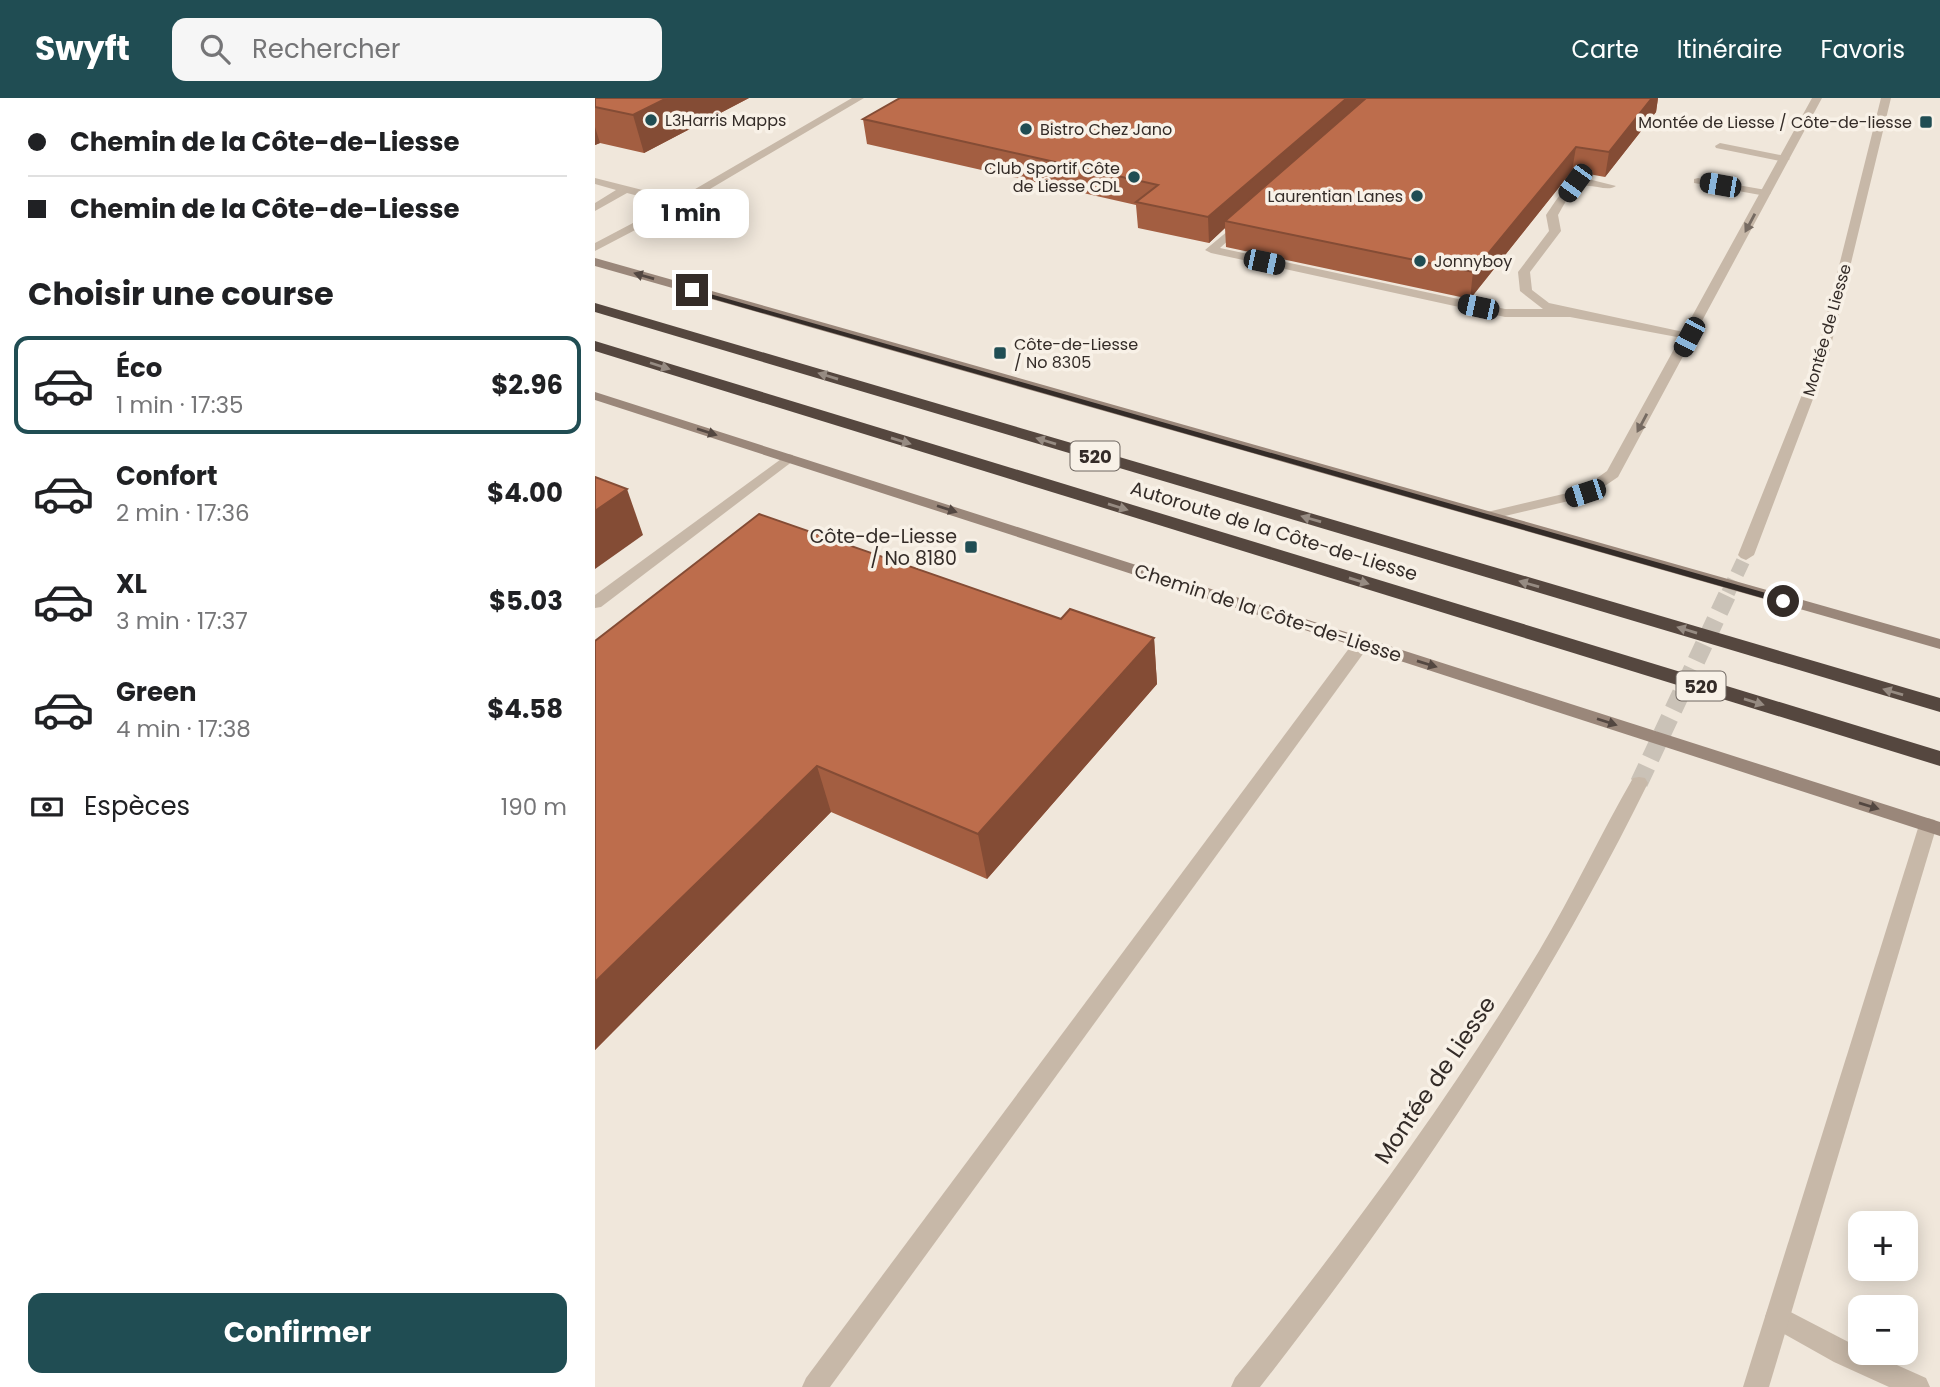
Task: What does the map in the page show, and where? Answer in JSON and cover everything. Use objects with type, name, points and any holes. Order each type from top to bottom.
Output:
[{"type":"highway","name":"Autoroute de la Côte-de-Liesse","points":[[595,307],[1940,705]]},
{"type":"highway","name":"Autoroute de la Côte-de-Liesse","points":[[595,346],[1940,759]]},
{"type":"main road","points":[[595,262],[1940,644]]},
{"type":"main road","name":"Chemin de la Côte-de-Liesse","points":[[595,396],[1934,827]]},
{"type":"street","points":[[595,248],[679,203],[859,98]]},
{"type":"street","points":[[1488,516],[1569,498],[1605,482],[1620,465],[1817,98]]},
{"type":"street","name":"Montée de Liesse","points":[[1746,555],[1821,362],[1886,98]]},
{"type":"street","points":[[1720,146],[1784,159]]},
{"type":"street","points":[[1611,186],[1585,180],[1575,183],[1552,215],[1555,231],[1524,272],[1526,291],[1545,306],[1689,337]]},
{"type":"street","points":[[595,181],[679,203]]},
{"type":"street","points":[[1698,181],[1766,193]]},
{"type":"street","points":[[595,208],[625,189]]},
{"type":"street","points":[[1251,214],[1211,250],[1505,313],[1570,313]]},
{"type":"street","points":[[595,603],[788,458]]},
{"type":"street","points":[[815,1387],[1361,643]]},
{"type":"street","name":"Montée de Liesse","points":[[1244,1387],[1409,1166],[1475,1072],[1577,904],[1639,783]]},
{"type":"street","points":[[1756,1387],[1934,827]]},
{"type":"street","points":[[1777,1317],[1843,1353],[1917,1387]]},
{"type":"building","points":[[595,98],[667,98],[633,115],[595,107]]},
{"type":"building","name":"Club Sportif Côte de Liesse CDL","points":[[900,98],[1347,98],[1208,217],[1136,202],[1158,185],[863,119]]},
{"type":"building","name":"Laurentian Lanes","points":[[1366,98],[1652,98],[1609,152],[1576,147],[1473,272],[1225,221]]},
{"type":"building","points":[[595,477],[627,489],[595,511]]},
{"type":"building","points":[[759,514],[1061,619],[1070,609],[1154,638],[978,834],[817,766],[595,982],[595,641]]},
{"type":"tunnel","points":[[1728,593],[1746,555]]},
{"type":"tunnel","points":[[1639,783],[1729,591]]},
{"type":"place","name":"L3Harris Mapps","points":[[651,120]]},
{"type":"place","name":"Montée de Liesse / Côte-de-liesse","points":[[1926,122]]},
{"type":"place","name":"Bistro Chez Jano","points":[[1026,129]]},
{"type":"place","name":"Club Sportif Côte de Liesse CDL","points":[[1134,177]]},
{"type":"place","name":"Laurentian Lanes","points":[[1417,196]]},
{"type":"place","name":"Jonnyboy","points":[[1420,261]]},
{"type":"place","name":"Côte-de-Liesse / No 8305","points":[[1000,353]]},
{"type":"place","name":"Côte-de-Liesse / No 8180","points":[[971,547]]},
{"type":"route","points":[[692,290],[1783,601]]}]
